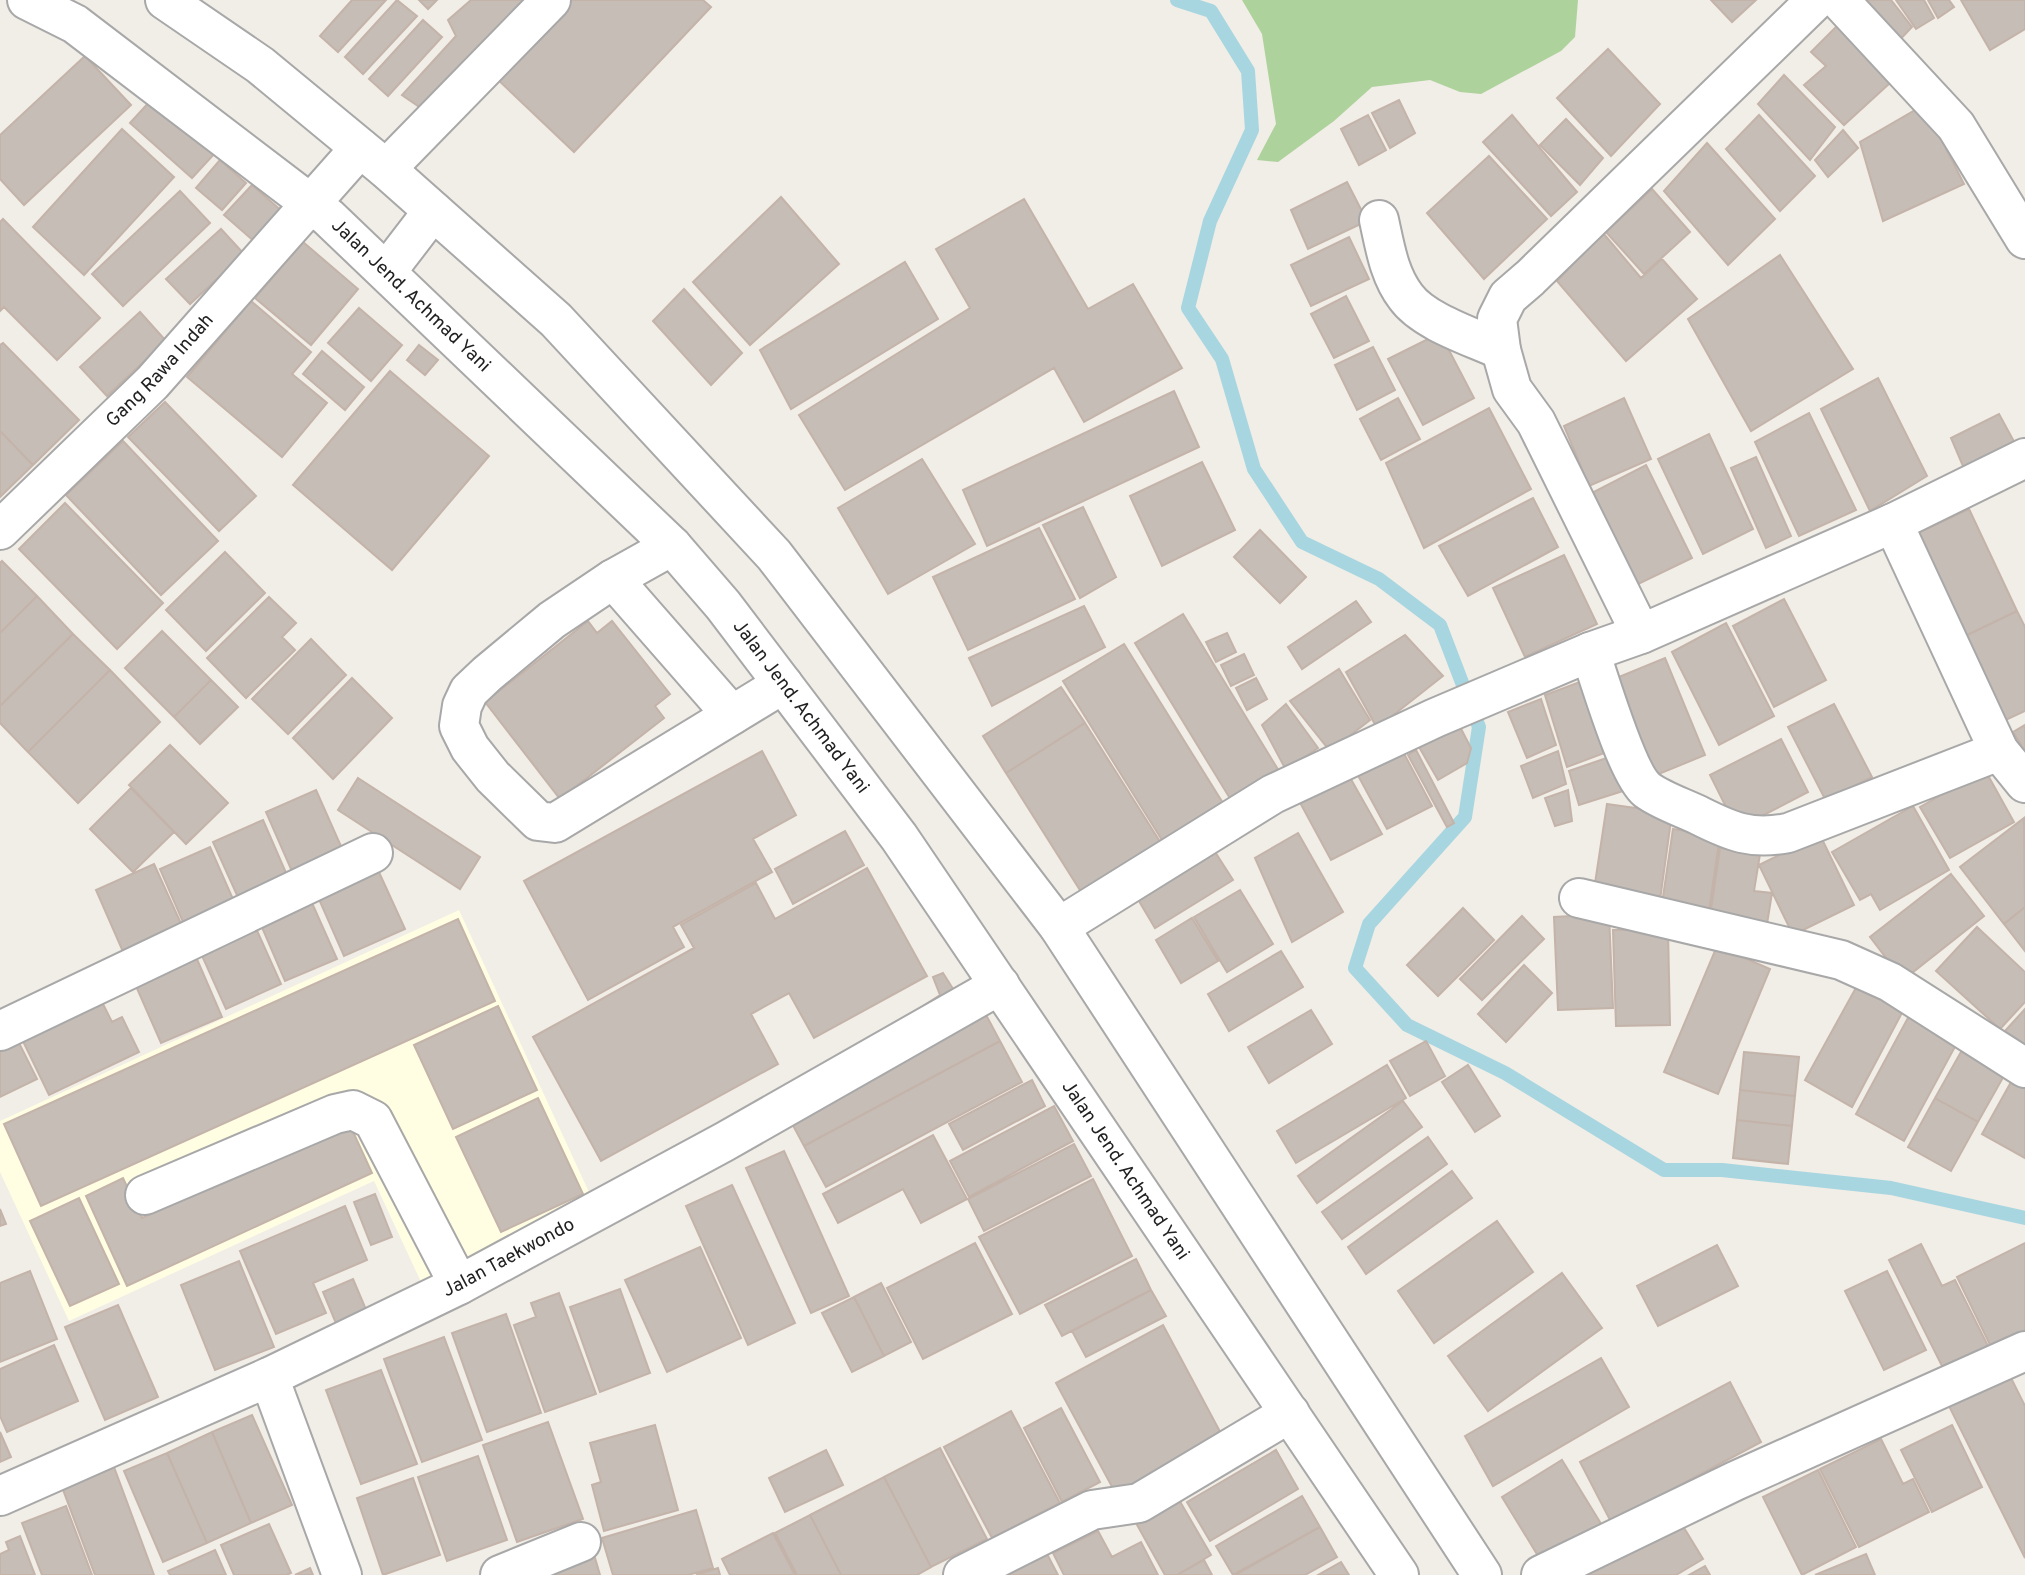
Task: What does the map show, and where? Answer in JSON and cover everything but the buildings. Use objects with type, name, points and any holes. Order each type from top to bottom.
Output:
[{"type":"street","name":"Jalan Jend. Achmad Yani","points":[[27,0],[75,24],[311,202],[387,271],[672,546],[723,605],[899,837],[1399,1575]]},
{"type":"street","points":[[165,0],[260,65],[373,158],[556,320],[774,555],[1059,927],[1482,1575]]},
{"type":"street","name":"Gang Rawa Indah","points":[[0,530],[152,383],[311,202],[373,158],[551,0]]},
{"type":"street","points":[[1641,634],[1536,422],[1512,389],[1501,350],[1497,318],[1508,297],[1816,0]]},
{"type":"street","points":[[1839,0],[1956,126],[2025,239]]},
{"type":"street","points":[[387,271],[433,211]]},
{"type":"street","points":[[1379,220],[1387,257],[1396,281],[1407,299],[1425,315],[1501,350]]},
{"type":"street","points":[[1059,927],[1273,794],[1435,718],[1590,652],[1641,634],[1893,523],[2025,458]]},
{"type":"street","points":[[1893,523],[1999,751],[2025,783]]},
{"type":"street","points":[[672,546],[613,579],[552,620],[512,651],[469,691],[462,706],[459,726],[470,748],[493,777],[538,821],[555,823],[783,684]]},
{"type":"street","points":[[613,579],[732,715]]},
{"type":"street","points":[[1590,652],[1630,764],[1647,790],[1727,830],[1747,836],[1767,837],[1787,833],[1999,751]]},
{"type":"street","points":[[0,1031],[373,853]]},
{"type":"street","points":[[1579,898],[1841,960],[1889,982],[2025,1068]]},
{"type":"street","name":"Jalan Taekwondo","points":[[0,1496],[269,1377],[459,1285],[724,1142],[1000,985]]},
{"type":"street","points":[[145,1195],[335,1114],[353,1110],[373,1120],[459,1285]]},
{"type":"street","points":[[1541,1575],[1735,1481],[2025,1351]]},
{"type":"street","points":[[269,1377],[342,1575]]},
{"type":"street","points":[[963,1575],[1092,1510],[1139,1503],[1290,1413]]},
{"type":"street","points":[[513,1572],[581,1542]]},
{"type":"shaded area","points":[[459,910],[594,1203],[421,1282],[374,1181],[69,1321],[0,1172],[0,1121]]},
{"type":"green space","points":[[1242,0],[1578,0],[1575,37],[1561,51],[1481,94],[1460,92],[1430,80],[1372,87],[1334,121],[1278,162],[1257,160],[1276,124],[1262,34]]},
{"type":"waterway","points":[[1177,0],[1211,11],[1248,71],[1252,130],[1210,221],[1188,308],[1222,359],[1254,469],[1302,542],[1379,579],[1440,625],[1479,727],[1465,817],[1369,924],[1355,968],[1407,1025],[1505,1073],[1664,1170],[1722,1170],[1891,1188],[2025,1218]]}]
